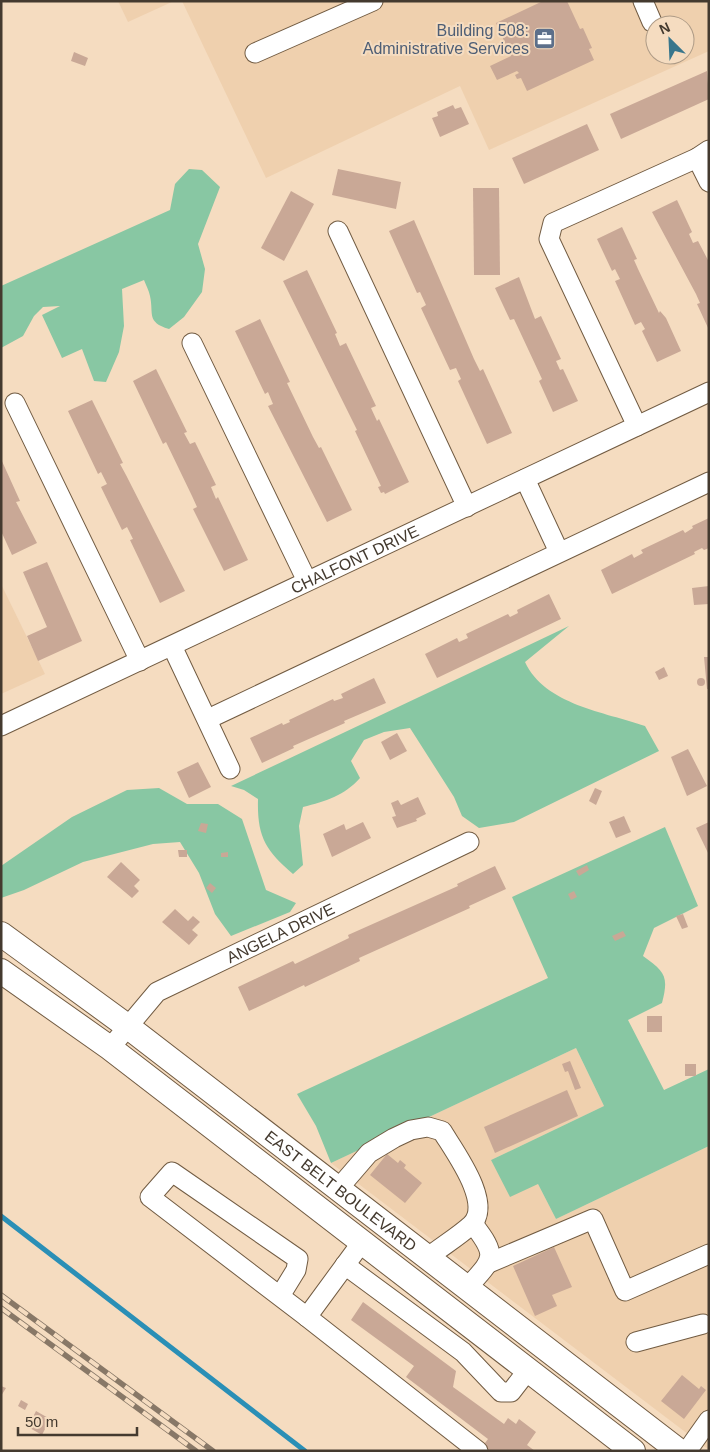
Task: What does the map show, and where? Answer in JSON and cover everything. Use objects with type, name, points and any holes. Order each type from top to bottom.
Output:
[{"type":"main road","name":"EAST BELT BOULEVARD","points":[[1,934],[127,1026],[679,1451]]},
{"type":"main road","name":"EAST BELT BOULEVARD","points":[[1,970],[110,1048],[633,1451]]},
{"type":"street","points":[[255,53],[373,1]]},
{"type":"street","points":[[643,1],[649,15]]},
{"type":"street","points":[[637,426],[549,239],[554,223],[703,154],[709,182]]},
{"type":"street","points":[[338,231],[467,506]]},
{"type":"street","points":[[192,343],[306,581]]},
{"type":"street","name":"CHALFONT DRIVE","points":[[1,726],[709,392]]},
{"type":"street","points":[[16,403],[140,661]]},
{"type":"street","points":[[525,479],[559,552]]},
{"type":"street","points":[[208,719],[709,482]]},
{"type":"street","points":[[172,646],[230,769]]},
{"type":"street","name":"ANGELA DRIVE","points":[[110,1048],[157,992],[469,842]]},
{"type":"street","points":[[338,1189],[369,1153],[411,1130],[428,1127],[442,1130],[476,1188],[478,1207],[473,1224],[428,1258]]},
{"type":"street","points":[[280,1296],[296,1270],[298,1259],[172,1172],[150,1197],[478,1451]]},
{"type":"street","points":[[467,1288],[489,1263],[593,1219],[626,1291],[709,1254]]},
{"type":"street","points":[[473,1224],[486,1241],[491,1252],[489,1263]]},
{"type":"street","points":[[306,1316],[362,1242]]},
{"type":"street","points":[[345,1265],[463,1352],[501,1392],[511,1392],[528,1370]]},
{"type":"street","points":[[636,1342],[707,1322]]},
{"type":"street","points":[[687,1451],[709,1420]]},
{"type":"shaded area","points":[[118,1],[174,1],[128,22]]},
{"type":"shaded area","points":[[182,1],[709,1],[709,51],[695,57],[695,15],[645,15],[645,65],[678,65],[489,150],[460,86],[266,178]]},
{"type":"shaded area","points":[[1,584],[45,674],[1,694]]},
{"type":"shaded area","points":[[576,1048],[604,1106],[491,1160],[538,1184],[556,1219],[709,1146],[709,1450],[331,1163]]},
{"type":"green space","points":[[189,169],[202,170],[220,187],[198,244],[205,269],[202,292],[184,317],[169,329],[157,323],[152,317],[150,296],[144,280],[122,289],[124,326],[119,352],[106,382],[94,381],[82,349],[62,358],[42,315],[60,306],[43,307],[34,316],[23,336],[1,348],[1,286],[170,210],[175,184]]},
{"type":"green space","points":[[569,626],[525,662],[534,677],[561,697],[578,705],[645,726],[659,751],[514,822],[479,828],[462,816],[454,797],[410,728],[384,732],[364,740],[351,761],[360,778],[354,784],[341,794],[303,807],[299,826],[303,865],[293,874],[269,849],[261,833],[258,799],[244,790],[231,786]]},
{"type":"green space","points":[[159,788],[187,804],[218,804],[242,819],[266,890],[296,903],[290,912],[231,936],[215,914],[199,873],[180,842],[153,844],[83,862],[24,890],[1,898],[1,866],[72,817],[127,790]]},
{"type":"green space","points":[[665,827],[698,906],[654,928],[643,956],[656,966],[663,975],[665,987],[662,1003],[628,1020],[664,1090],[709,1069],[709,1146],[556,1219],[538,1184],[510,1197],[491,1160],[604,1106],[576,1048],[331,1163],[316,1126],[297,1094],[548,978],[512,897]]},
{"type":"building","name":"Building 508: Administrative Services","points":[[543,1],[567,1],[580,29],[583,28],[592,48],[589,49],[594,60],[527,91],[521,78],[517,79],[515,75],[519,73],[517,71],[497,80],[490,66],[511,56],[496,23]]},
{"type":"building","points":[[74,52],[88,58],[85,66],[71,61]]},
{"type":"building","points":[[707,71],[709,99],[621,139],[610,114]]},
{"type":"building","points":[[453,105],[455,109],[461,107],[469,124],[440,137],[432,118],[438,116],[437,112]]},
{"type":"building","points":[[587,124],[599,150],[524,184],[512,158]]},
{"type":"building","points":[[338,169],[401,182],[396,209],[332,195]]},
{"type":"building","points":[[473,188],[499,188],[500,275],[474,275]]},
{"type":"building","points":[[291,191],[314,204],[284,261],[261,248]]},
{"type":"building","points":[[677,200],[692,232],[689,234],[693,243],[698,241],[709,262],[709,330],[697,304],[700,303],[696,294],[652,212]]},
{"type":"building","points":[[414,220],[474,359],[480,371],[483,369],[512,433],[487,444],[458,381],[461,379],[456,368],[450,370],[421,308],[426,305],[420,292],[417,293],[389,231]]},
{"type":"building","points":[[622,227],[637,259],[634,260],[638,269],[659,313],[660,311],[666,318],[681,351],[657,362],[642,331],[645,329],[641,322],[635,325],[615,281],[620,279],[615,269],[612,271],[597,239]]},
{"type":"building","points":[[307,270],[337,333],[335,334],[340,346],[346,343],[376,406],[371,408],[377,421],[379,419],[409,482],[385,494],[384,492],[381,493],[378,487],[381,486],[355,431],[357,430],[283,281]]},
{"type":"building","points":[[519,277],[535,319],[541,316],[561,359],[556,361],[560,370],[563,369],[578,401],[553,412],[539,381],[542,379],[514,319],[510,320],[495,288]]},
{"type":"building","points":[[260,319],[290,382],[287,383],[313,437],[319,448],[321,447],[352,510],[327,522],[268,406],[273,404],[268,392],[265,394],[235,331]]},
{"type":"building","points":[[156,369],[187,432],[184,433],[190,444],[195,442],[216,485],[211,487],[216,499],[218,497],[248,560],[224,571],[193,509],[197,507],[192,496],[166,442],[163,444],[133,381]]},
{"type":"building","points":[[92,400],[123,463],[120,464],[185,591],[160,603],[130,540],[133,539],[127,527],[122,530],[101,487],[107,484],[101,472],[98,474],[68,411]]},
{"type":"building","points":[[1,459],[20,501],[16,502],[37,543],[12,555],[1,531]]},
{"type":"building","points":[[709,518],[709,548],[704,550],[702,548],[694,552],[695,554],[612,594],[601,570],[632,554],[634,558],[643,553],[641,550],[683,530],[685,533],[693,528],[692,526]]},
{"type":"building","points":[[47,562],[82,641],[38,661],[27,636],[47,627],[23,572]]},
{"type":"building","points":[[709,586],[709,604],[694,605],[692,588]]},
{"type":"building","points":[[549,594],[561,619],[437,678],[425,654],[457,638],[459,642],[468,638],[466,634],[508,614],[510,617],[518,613],[517,610]]},
{"type":"building","points":[[704,657],[709,657],[709,689],[707,689]]},
{"type":"building","points":[[664,667],[668,676],[659,680],[655,672]]},
{"type":"building","points":[[374,678],[386,703],[344,721],[345,723],[293,746],[294,748],[262,763],[250,738],[282,723],[283,725],[290,722],[289,720],[333,699],[334,701],[343,698],[341,694]]},
{"type":"building","points":[[701,678],[705,682],[701,686],[697,682]]},
{"type":"building","points":[[397,733],[407,751],[390,760],[381,742]]},
{"type":"building","points":[[688,749],[707,786],[687,796],[671,757]]},
{"type":"building","points":[[198,762],[211,787],[189,798],[177,772]]},
{"type":"building","points":[[595,788],[602,791],[596,805],[589,801]]},
{"type":"building","points":[[418,797],[426,814],[416,819],[417,821],[397,828],[392,817],[396,816],[391,803],[398,800],[401,805]]},
{"type":"building","points":[[624,816],[631,832],[616,838],[609,822]]},
{"type":"building","points":[[363,822],[371,838],[332,857],[323,834],[344,824],[346,830]]},
{"type":"building","points":[[709,822],[709,855],[696,828]]},
{"type":"building","points":[[201,823],[208,824],[206,833],[198,831]]},
{"type":"building","points":[[178,850],[187,850],[187,857],[179,857]]},
{"type":"building","points":[[228,852],[228,857],[221,857],[221,853]]},
{"type":"building","points":[[121,862],[140,880],[134,886],[139,891],[132,898],[107,877]]},
{"type":"building","points":[[587,865],[589,870],[579,876],[576,871]]},
{"type":"building","points":[[495,866],[506,889],[469,906],[470,908],[359,958],[360,961],[249,1011],[238,987],[293,961],[295,964],[349,938],[348,935],[458,886],[457,884]]},
{"type":"building","points":[[210,883],[216,888],[212,893],[206,888]]},
{"type":"building","points":[[574,891],[577,897],[571,900],[568,894]]},
{"type":"building","points":[[175,909],[188,921],[193,916],[200,922],[192,930],[198,935],[189,945],[162,922]]},
{"type":"building","points":[[683,914],[688,927],[682,929],[676,916]]},
{"type":"building","points":[[623,931],[626,936],[615,941],[612,936]]},
{"type":"building","points":[[647,1016],[662,1016],[662,1032],[647,1032]]},
{"type":"building","points":[[570,1061],[581,1088],[575,1090],[568,1071],[565,1072],[562,1064]]},
{"type":"building","points":[[685,1064],[696,1064],[696,1076],[685,1076]]},
{"type":"building","points":[[567,1090],[578,1116],[495,1153],[484,1127]]},
{"type":"building","points":[[387,1154],[398,1163],[400,1160],[406,1165],[404,1168],[422,1183],[405,1203],[370,1175]]},
{"type":"building","points":[[554,1247],[572,1287],[552,1295],[557,1306],[535,1316],[513,1266]]},
{"type":"building","points":[[363,1302],[456,1371],[453,1387],[504,1424],[508,1418],[516,1424],[519,1419],[536,1432],[527,1445],[535,1451],[487,1451],[482,1447],[488,1439],[406,1377],[414,1366],[351,1320]]},
{"type":"building","points":[[682,1375],[699,1389],[701,1386],[706,1390],[684,1419],[661,1401]]},
{"type":"building","points":[[1,1386],[6,1388],[1,1396]]},
{"type":"building","points":[[21,1400],[28,1404],[25,1410],[18,1406]]},
{"type":"building","points":[[36,1411],[50,1419],[42,1435],[28,1427]]},
{"type":"waterway","points":[[1,1216],[305,1451]]},
{"type":"railway","points":[[1,1295],[213,1451]]},
{"type":"railway","points":[[1,1308],[196,1451]]},
{"type":"place","name":"Building 508: Administrative Services","points":[[545,39]]}]
